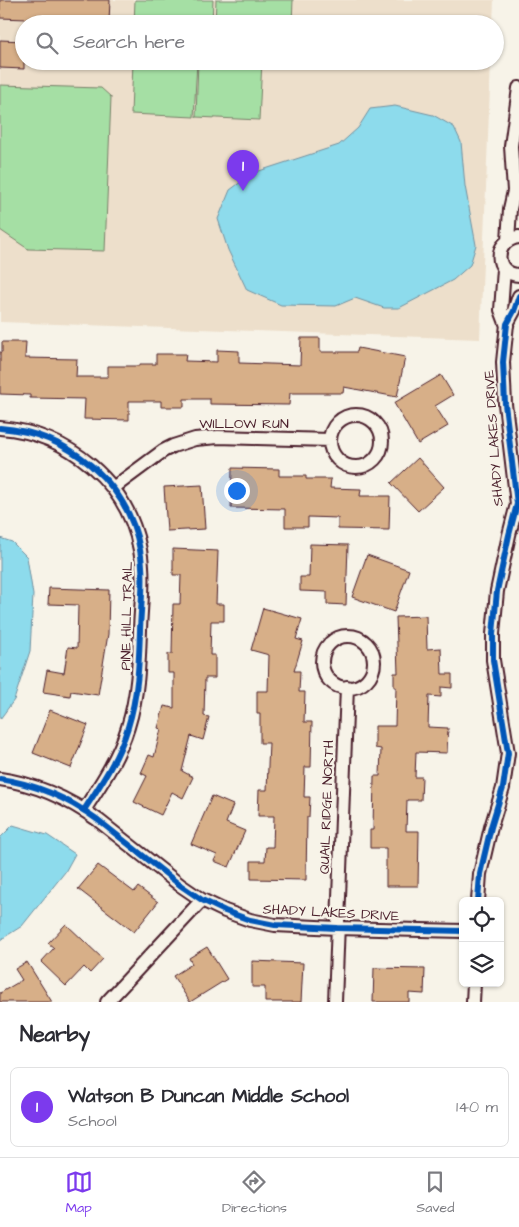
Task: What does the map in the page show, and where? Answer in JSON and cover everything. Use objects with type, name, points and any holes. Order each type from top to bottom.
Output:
[{"type":"street","points":[[513,239],[510,209],[517,196],[511,146],[519,88]]},
{"type":"street","name":"SHADY LAKES DRIVE","points":[[507,326],[501,310],[504,269],[500,260],[500,254],[501,249],[513,239]]},
{"type":"street","points":[[504,269],[509,273],[519,275]]},
{"type":"street","name":"SHADY LAKES DRIVE","points":[[478,897],[480,874],[491,827],[503,788],[508,753],[493,660],[493,634],[497,591],[517,504],[505,404],[503,362],[507,326],[519,296]]},
{"type":"street","points":[[349,416],[358,416],[374,423],[381,438],[381,447],[376,458],[368,464],[360,467],[350,466],[335,458],[330,446],[330,440],[333,429],[341,420],[349,416]]},
{"type":"street","name":"PINE HILL TRAIL","points":[[0,428],[10,428],[54,440],[83,458],[113,488],[125,507],[134,528],[140,550],[142,572],[138,679],[133,709],[128,729],[116,757],[84,810]]},
{"type":"street","name":"WILLOW RUN","points":[[113,488],[163,451],[195,439],[218,437],[330,440]]},
{"type":"street","points":[[350,636],[359,639],[371,650],[373,667],[368,678],[352,688],[347,688],[334,684],[328,678],[322,667],[322,658],[325,649],[333,641],[341,637],[350,636]]},
{"type":"street","name":"QUAIL RIDGE NORTH","points":[[335,1002],[347,688]]},
{"type":"street","name":"SHADY LAKES DRIVE","points":[[0,779],[38,788],[84,810],[202,900],[250,920],[275,925],[459,931]]},
{"type":"street","points":[[107,1002],[202,900]]},
{"type":"street","points":[[473,1002],[474,987]]},
{"type":"shaded area","points":[[0,0],[494,0],[493,15],[15,15],[15,70],[491,70],[480,339],[0,322]]},
{"type":"green space","points":[[135,0],[213,0],[212,15],[134,15]]},
{"type":"green space","points":[[216,0],[293,0],[292,15],[215,15]]},
{"type":"green space","points":[[133,70],[197,70],[194,117],[131,114]]},
{"type":"green space","points":[[198,70],[262,70],[259,120],[196,117]]},
{"type":"green space","points":[[0,85],[101,88],[111,97],[105,251],[28,249],[0,230]]},
{"type":"water","points":[[395,106],[433,115],[454,127],[461,142],[465,186],[476,245],[470,265],[453,280],[399,308],[384,308],[355,298],[336,306],[281,305],[247,290],[228,250],[218,219],[230,190],[253,173],[339,145],[358,128],[370,109]]},
{"type":"water","points":[[0,538],[12,542],[27,557],[33,595],[30,651],[14,700],[0,719]]},
{"type":"water","points":[[13,825],[47,835],[75,854],[65,872],[22,926],[0,940],[0,838]]},
{"type":"building","points":[[0,0],[110,0],[109,15],[15,15],[15,19],[0,18]]},
{"type":"building","points":[[0,40],[15,41],[15,69],[0,68]]},
{"type":"building","points":[[301,338],[320,338],[320,352],[357,352],[358,348],[405,357],[397,397],[344,387],[343,393],[290,393],[289,405],[210,404],[210,399],[184,399],[184,407],[161,407],[161,401],[129,401],[129,420],[84,419],[85,399],[30,398],[30,395],[0,394],[0,352],[2,352],[2,342],[26,342],[25,358],[77,359],[76,377],[108,377],[108,366],[156,364],[156,354],[186,354],[185,361],[217,362],[217,350],[239,351],[239,363],[300,365]]},
{"type":"building","points":[[441,375],[453,395],[435,406],[448,426],[418,444],[394,403]]},
{"type":"building","points":[[418,458],[444,487],[418,511],[391,483]]},
{"type":"building","points":[[232,468],[279,469],[279,476],[306,476],[306,479],[331,479],[330,488],[361,489],[360,496],[390,496],[389,530],[338,529],[338,518],[308,517],[308,527],[285,527],[285,509],[231,508]]},
{"type":"building","points":[[202,485],[205,529],[167,531],[164,487]]},
{"type":"building","points":[[310,544],[348,545],[346,605],[327,604],[327,592],[300,591],[300,577],[309,577]]},
{"type":"building","points":[[173,549],[218,551],[216,604],[224,604],[224,621],[211,621],[210,655],[215,655],[215,678],[205,678],[204,716],[209,717],[203,740],[191,736],[182,771],[193,777],[183,798],[172,792],[161,815],[134,802],[147,776],[141,773],[149,755],[154,757],[161,729],[158,728],[164,706],[174,708],[174,673],[168,673],[168,654],[172,654],[173,604],[180,604],[181,575],[173,575]]},
{"type":"building","points":[[367,555],[409,570],[394,612],[352,597]]},
{"type":"building","points":[[49,588],[109,590],[108,634],[98,695],[71,691],[70,696],[43,692],[47,670],[64,673],[68,647],[77,648],[78,605],[48,604]]},
{"type":"building","points":[[263,608],[302,619],[296,639],[303,641],[294,671],[300,671],[299,692],[305,692],[304,722],[312,722],[311,767],[305,767],[304,797],[310,797],[309,817],[307,817],[306,880],[251,879],[251,861],[265,861],[266,847],[273,847],[274,816],[258,816],[259,790],[267,790],[269,743],[260,743],[260,714],[257,714],[257,691],[268,691],[269,655],[251,650]]},
{"type":"building","points":[[426,616],[427,649],[441,648],[442,674],[452,674],[452,688],[441,687],[441,697],[429,696],[428,727],[448,728],[447,753],[416,752],[415,777],[422,777],[421,800],[407,800],[406,831],[419,831],[418,886],[386,886],[386,848],[370,848],[370,830],[373,830],[374,776],[380,776],[381,749],[375,748],[375,726],[395,726],[396,687],[394,687],[394,673],[398,673],[396,617]]},
{"type":"building","points":[[50,710],[88,725],[71,768],[33,753]]},
{"type":"building","points":[[212,796],[233,805],[226,823],[245,831],[229,867],[214,861],[217,855],[191,844]]},
{"type":"building","points":[[98,865],[134,892],[138,887],[158,902],[134,932],[78,889]]},
{"type":"building","points":[[66,924],[103,959],[90,973],[84,967],[66,986],[41,962],[54,948],[48,943]]},
{"type":"building","points":[[207,947],[227,979],[190,1002],[173,976],[192,964],[189,958]]},
{"type":"building","points":[[252,961],[303,963],[301,1002],[265,1002],[265,987],[252,987]]},
{"type":"building","points":[[27,962],[52,1002],[0,1002],[0,993],[22,980],[15,969]]},
{"type":"building","points":[[374,968],[425,969],[424,994],[409,993],[409,1002],[373,1002]]},
{"type":"cycle path","points":[[478,897],[480,874],[491,827],[503,788],[508,753],[493,660],[493,634],[497,591],[517,504],[505,404],[503,362],[507,324],[519,296]]},
{"type":"cycle path","points":[[0,428],[25,432],[49,440],[71,451],[91,465],[123,503],[133,525],[140,550],[142,590],[134,703],[128,727],[115,760],[84,810]]},
{"type":"cycle path","points":[[0,779],[39,789],[76,805],[202,900],[250,920],[275,925],[459,931]]},
{"type":"place","name":"Watson B Duncan Middle School","points":[[243,191]]}]
